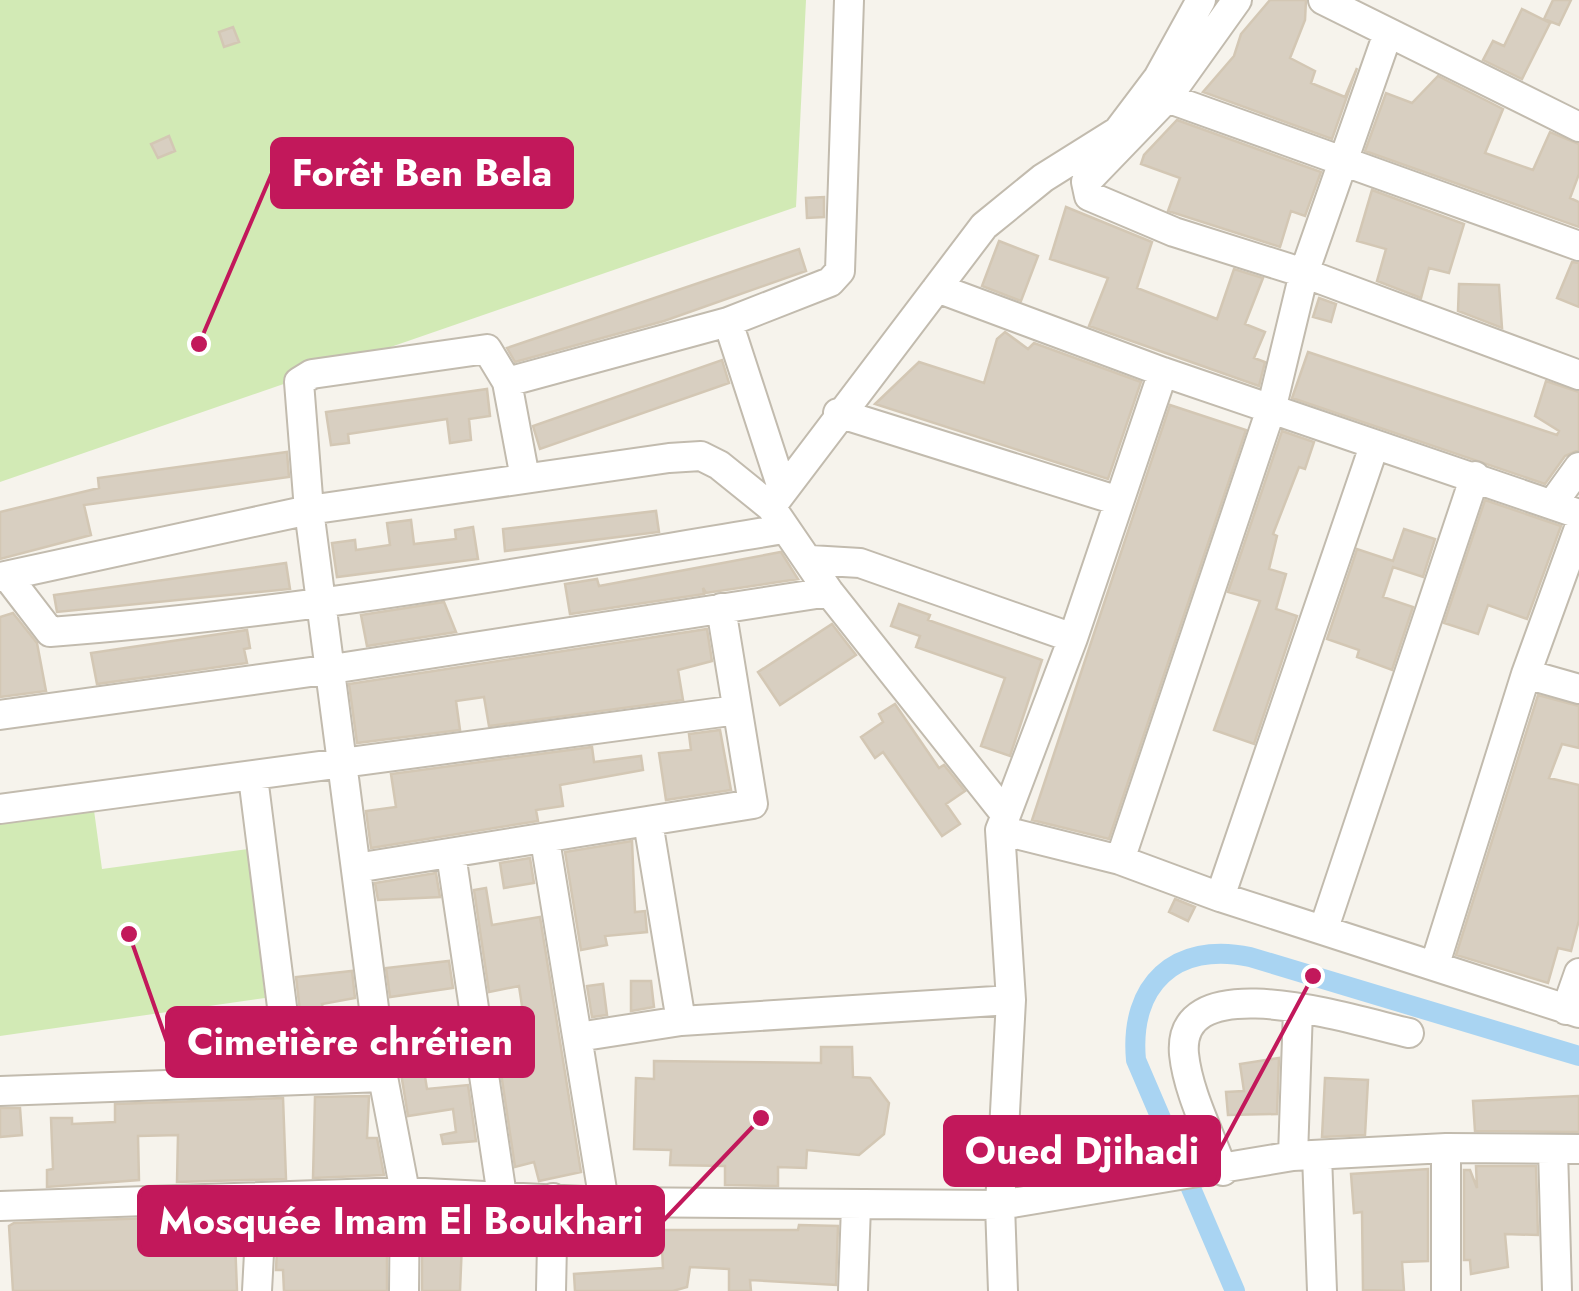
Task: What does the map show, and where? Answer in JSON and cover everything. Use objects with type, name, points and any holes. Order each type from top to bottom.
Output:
[{"type":"street","points":[[507,382],[728,322],[816,290],[840,271],[848,0]]},
{"type":"street","points":[[779,508],[701,456],[309,510],[3,577],[50,632],[321,606],[779,508],[838,413],[984,226],[1043,178],[1118,130],[1158,78],[1201,0]]},
{"type":"street","points":[[1237,0],[1167,98],[1086,182],[1088,196],[1174,232],[1304,274],[1579,375]]},
{"type":"street","points":[[1324,0],[1579,127]]},
{"type":"street","points":[[1120,860],[1272,406],[1304,274],[1388,33]]},
{"type":"street","points":[[1167,98],[1347,159],[1579,246]]},
{"type":"street","points":[[936,288],[1163,372],[1272,406],[1374,446],[1476,476],[1579,514]]},
{"type":"street","points":[[728,322],[779,508],[830,592],[1003,822],[1573,1012],[1579,972]]},
{"type":"street","points":[[404,1291],[405,1192],[383,1077],[309,510],[298,390],[304,377],[479,347],[494,354],[507,382],[525,478]]},
{"type":"street","points":[[1003,1291],[1000,1205],[1011,1000],[1003,822],[1073,638],[1163,372]]},
{"type":"street","points":[[838,413],[1119,501]]},
{"type":"street","points":[[1220,897],[1374,446]]},
{"type":"street","points":[[1553,502],[1579,467]]},
{"type":"street","points":[[1324,928],[1476,476]]},
{"type":"street","points":[[1435,964],[1526,674],[1579,528]]},
{"type":"street","points":[[810,560],[860,563],[1073,638]]},
{"type":"street","points":[[0,715],[332,670],[830,592]]},
{"type":"street","points":[[356,868],[753,804],[721,608]]},
{"type":"street","points":[[1526,674],[1579,689]]},
{"type":"street","points":[[0,809],[738,710]]},
{"type":"street","points":[[253,777],[291,1078]]},
{"type":"street","points":[[648,822],[682,1021]]},
{"type":"street","points":[[545,840],[604,1202]]},
{"type":"street","points":[[451,854],[502,1196]]},
{"type":"street","points":[[578,1037],[682,1021],[1011,1000]]},
{"type":"street","points":[[1214,1172],[1184,1056],[1187,1028],[1214,1008],[1235,1002],[1298,1010],[1409,1033]]},
{"type":"street","points":[[1298,1010],[1305,1155],[1322,1291]]},
{"type":"street","points":[[0,1090],[383,1077]]},
{"type":"street","points":[[1446,1148],[1446,1291]]},
{"type":"street","points":[[0,1206],[405,1192],[604,1202],[1000,1205],[1305,1155],[1446,1148],[1566,1150],[1557,1291]]},
{"type":"street","points":[[258,1291],[262,1196]]},
{"type":"street","points":[[551,1291],[553,1198]]},
{"type":"street","points":[[853,1291],[856,1206]]},
{"type":"green space","points":[[0,0],[806,0],[796,207],[0,482]]},
{"type":"green space","points":[[93,803],[102,869],[248,849],[265,998],[0,1036],[0,817]]},
{"type":"building","points":[[1270,0],[1306,0],[1305,20],[1290,58],[1315,71],[1311,83],[1345,97],[1357,68],[1332,139],[1203,92],[1234,56],[1241,34]]},
{"type":"building","points":[[1553,0],[1571,0],[1559,25],[1544,19]]},
{"type":"building","points":[[1522,9],[1550,23],[1522,79],[1483,60],[1493,41],[1504,46]]},
{"type":"building","points":[[233,27],[239,42],[224,47],[219,32]]},
{"type":"building","points":[[1438,76],[1503,109],[1485,153],[1533,170],[1550,132],[1579,144],[1579,174],[1570,198],[1579,202],[1579,227],[1365,151],[1386,93],[1412,103]]},
{"type":"building","points":[[1177,120],[1321,172],[1305,216],[1291,211],[1280,247],[1168,211],[1180,178],[1141,164],[1144,155]]},
{"type":"building","points":[[169,136],[175,151],[158,158],[151,144]]},
{"type":"building","points":[[1372,190],[1464,224],[1449,273],[1429,268],[1421,298],[1377,281],[1386,249],[1357,241]]},
{"type":"building","points":[[824,197],[824,217],[807,218],[806,198]]},
{"type":"building","points":[[1066,207],[1152,242],[1137,288],[1217,319],[1234,269],[1263,278],[1245,324],[1265,332],[1254,358],[1265,362],[1259,386],[1089,326],[1108,278],[1050,259]]},
{"type":"building","points":[[999,241],[1038,256],[1021,301],[982,286]]},
{"type":"building","points":[[799,249],[806,271],[664,321],[515,362],[507,348]]},
{"type":"building","points":[[1572,262],[1579,263],[1579,307],[1557,298]]},
{"type":"building","points":[[1459,284],[1499,285],[1502,328],[1458,311]]},
{"type":"building","points":[[1319,298],[1336,304],[1331,322],[1313,317]]},
{"type":"building","points":[[1005,332],[1028,349],[1034,343],[1141,382],[1108,479],[875,404],[919,362],[984,383],[997,339]]},
{"type":"building","points":[[1308,352],[1557,435],[1559,431],[1535,416],[1546,381],[1579,392],[1579,450],[1565,456],[1545,484],[1292,398]]},
{"type":"building","points":[[722,360],[729,383],[540,449],[533,426]]},
{"type":"building","points":[[487,389],[490,416],[469,419],[471,440],[450,443],[447,419],[348,434],[349,443],[331,445],[326,412]]},
{"type":"building","points":[[1170,405],[1246,430],[1109,839],[1032,820]]},
{"type":"building","points":[[1282,431],[1314,442],[1305,469],[1299,467],[1273,534],[1277,536],[1269,569],[1286,574],[1276,609],[1297,616],[1254,744],[1214,730],[1260,601],[1228,592]]},
{"type":"building","points":[[287,452],[289,477],[84,505],[91,535],[0,559],[0,512],[99,488],[98,478]]},
{"type":"building","points":[[1485,500],[1561,526],[1527,619],[1488,605],[1478,634],[1444,623]]},
{"type":"building","points":[[656,511],[659,532],[505,551],[503,529]]},
{"type":"building","points":[[411,520],[414,544],[456,539],[455,530],[473,527],[478,559],[337,577],[332,543],[355,540],[356,550],[390,545],[387,523]]},
{"type":"building","points":[[1404,529],[1435,539],[1423,577],[1393,567],[1383,597],[1413,607],[1392,670],[1357,657],[1359,650],[1327,639],[1357,549],[1393,561]]},
{"type":"building","points":[[781,552],[798,579],[706,593],[703,588],[704,594],[570,614],[565,584],[597,579],[599,586]]},
{"type":"building","points":[[286,563],[290,589],[57,612],[54,595]]},
{"type":"building","points":[[444,602],[456,632],[367,646],[361,615]]},
{"type":"building","points":[[899,604],[930,615],[928,620],[1042,660],[1010,756],[981,746],[1005,678],[916,647],[920,636],[891,626]]},
{"type":"building","points":[[13,613],[37,643],[46,691],[0,697],[0,617]]},
{"type":"building","points":[[832,624],[856,655],[780,705],[758,672]]},
{"type":"building","points":[[707,629],[712,661],[678,670],[683,700],[489,726],[484,697],[456,701],[460,730],[357,743],[349,684]]},
{"type":"building","points":[[247,630],[247,663],[97,684],[91,653]]},
{"type":"building","points":[[1538,695],[1579,706],[1579,748],[1562,744],[1549,778],[1579,785],[1579,920],[1571,951],[1558,948],[1548,983],[1456,955]]},
{"type":"building","points":[[895,704],[939,768],[944,765],[965,791],[946,804],[960,824],[942,836],[883,752],[875,758],[861,737],[883,722],[879,714]]},
{"type":"building","points":[[720,730],[731,790],[666,800],[659,753],[691,750],[689,734]]},
{"type":"building","points":[[592,747],[594,762],[641,756],[643,770],[560,785],[563,806],[536,810],[538,821],[371,848],[366,811],[396,807],[391,774]]},
{"type":"building","points":[[632,841],[635,912],[645,911],[647,932],[605,936],[607,945],[581,950],[565,852]]},
{"type":"building","points":[[530,858],[534,883],[504,888],[500,863]]},
{"type":"building","points":[[436,873],[440,897],[378,900],[375,883]]},
{"type":"building","points":[[486,888],[492,925],[540,917],[581,1172],[539,1181],[534,1162],[515,1167],[494,1026],[524,1019],[519,986],[489,992],[474,890]]},
{"type":"building","points":[[1175,899],[1195,907],[1188,921],[1169,912]]},
{"type":"building","points":[[449,961],[453,988],[390,997],[386,968]]},
{"type":"building","points":[[352,971],[355,998],[322,1004],[328,1031],[303,1037],[296,977]]},
{"type":"building","points":[[631,981],[651,981],[654,1007],[631,1011]]},
{"type":"building","points":[[603,984],[607,1015],[592,1017],[587,986]]},
{"type":"building","points":[[821,1047],[852,1047],[853,1077],[870,1078],[889,1103],[884,1134],[859,1155],[807,1150],[806,1168],[778,1167],[778,1186],[725,1185],[725,1166],[670,1165],[671,1150],[634,1149],[636,1078],[654,1079],[654,1061],[821,1063]]},
{"type":"building","points":[[422,1058],[427,1089],[468,1085],[476,1141],[443,1144],[441,1135],[456,1132],[453,1109],[408,1116],[399,1061]]},
{"type":"building","points":[[1279,1058],[1277,1114],[1228,1115],[1226,1092],[1244,1091],[1240,1064]]},
{"type":"building","points":[[1325,1078],[1368,1080],[1365,1135],[1322,1137]]},
{"type":"building","points":[[369,1096],[367,1138],[377,1138],[384,1175],[313,1178],[315,1097]]},
{"type":"building","points":[[1579,1096],[1579,1132],[1475,1131],[1473,1101]]},
{"type":"building","points":[[283,1098],[286,1179],[177,1182],[178,1135],[138,1136],[139,1180],[47,1187],[47,1170],[53,1169],[51,1118],[72,1118],[72,1124],[115,1122],[115,1104]]},
{"type":"building","points":[[0,1108],[20,1108],[22,1135],[0,1137]]},
{"type":"building","points":[[1476,1166],[1536,1166],[1538,1235],[1505,1234],[1508,1267],[1471,1274],[1470,1260],[1464,1260],[1464,1170],[1470,1170],[1477,1188]]},
{"type":"building","points":[[1428,1169],[1428,1261],[1402,1262],[1404,1291],[1363,1290],[1362,1212],[1354,1213],[1351,1174]]},
{"type":"building","points":[[234,1215],[237,1291],[13,1291],[9,1226],[14,1223]]},
{"type":"building","points":[[422,1216],[463,1218],[460,1291],[422,1291]]},
{"type":"building","points":[[324,1222],[324,1226],[387,1224],[387,1291],[284,1291],[283,1270],[276,1270],[278,1223]]},
{"type":"building","points":[[799,1225],[838,1226],[836,1285],[750,1280],[751,1291],[729,1291],[729,1269],[690,1267],[687,1287],[673,1291],[575,1291],[574,1274],[663,1268],[661,1230],[798,1230]]},
{"type":"waterway","points":[[1235,1291],[1136,1060],[1140,1010],[1162,974],[1200,956],[1250,957],[1579,1056]]},
{"type":"place","name":"Forêt Ben Bela","points":[[199,344]]},
{"type":"place","name":"Cimetière chrétien","points":[[129,934]]},
{"type":"place","name":"Oued Djihadi","points":[[1313,976]]},
{"type":"place","name":"Mosquée Imam El Boukhari","points":[[761,1118]]}]
